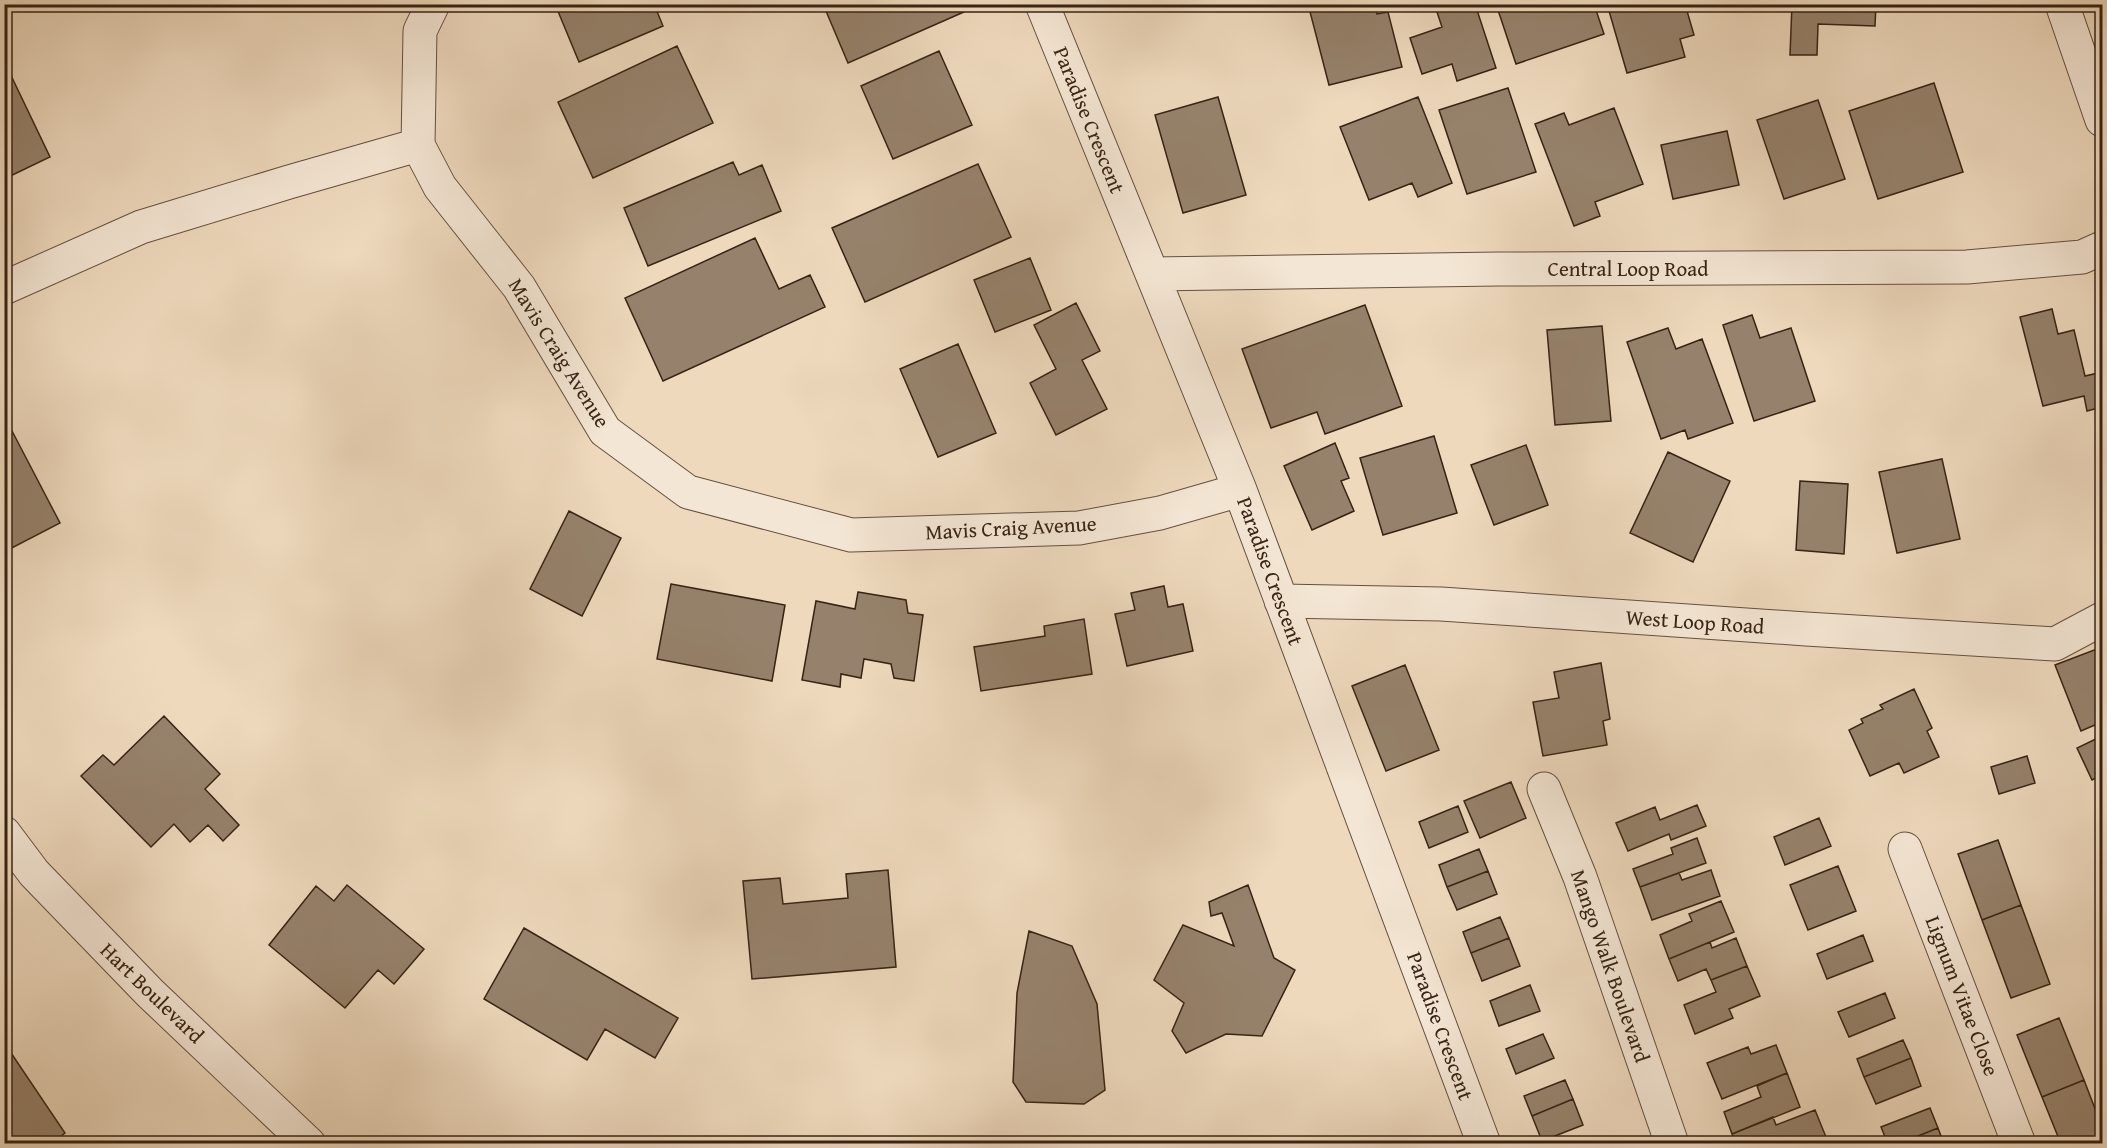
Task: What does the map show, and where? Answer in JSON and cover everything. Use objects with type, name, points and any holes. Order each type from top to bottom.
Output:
[{"type":"street","name":"Mavis Craig Avenue","points":[[434,4],[420,31],[418,145],[440,187],[519,286],[605,430],[688,492],[851,535],[1079,528],[1160,513],[1240,490]]},
{"type":"street","name":"Paradise Crescent","points":[[1042,4],[1240,490],[1484,1143]]},
{"type":"street","points":[[2062,4],[2103,120]]},
{"type":"street","points":[[4,288],[141,227],[418,145]]},
{"type":"street","name":"Central Loop Road","points":[[1152,274],[1499,269],[1967,267],[2082,257],[2103,248]]},
{"type":"street","name":"West Loop Road","points":[[1281,601],[1441,604],[2055,644],[2103,619]]},
{"type":"street","name":"Mango Walk Boulevard","points":[[1544,789],[1580,877],[1672,1143]]},
{"type":"street","name":"Hart Boulevard","points":[[4,833],[33,873],[150,993],[309,1143]]},
{"type":"street","name":"Lignum Vitae Close","points":[[1905,849],[2019,1143]]},
{"type":"building","points":[[555,4],[654,4],[663,26],[579,62]]},
{"type":"building","points":[[823,4],[982,4],[848,63]]},
{"type":"building","points":[[1308,4],[1375,4],[1377,14],[1388,12],[1402,67],[1329,85]]},
{"type":"building","points":[[1438,4],[1475,4],[1496,68],[1457,81],[1452,64],[1422,74],[1410,38],[1442,27],[1435,6]]},
{"type":"building","points":[[1496,4],[1594,4],[1604,34],[1516,64]]},
{"type":"building","points":[[1607,4],[1685,4],[1694,35],[1680,39],[1685,57],[1627,73]]},
{"type":"building","points":[[1792,4],[1876,4],[1875,26],[1818,24],[1817,55],[1790,55]]},
{"type":"building","points":[[677,46],[713,123],[593,178],[558,102]]},
{"type":"building","points":[[939,51],[972,125],[893,159],[861,86]]},
{"type":"building","points":[[6,65],[50,157],[4,179],[4,66]]},
{"type":"building","points":[[1934,83],[1963,172],[1878,199],[1849,111]]},
{"type":"building","points":[[1508,88],[1536,172],[1467,194],[1439,110]]},
{"type":"building","points":[[1218,97],[1246,195],[1183,213],[1155,115]]},
{"type":"building","points":[[1418,97],[1452,183],[1418,197],[1412,183],[1369,200],[1340,127]]},
{"type":"building","points":[[1818,100],[1845,179],[1784,199],[1757,120]]},
{"type":"building","points":[[1614,108],[1643,184],[1595,202],[1600,216],[1574,226],[1535,124],[1564,113],[1569,125]]},
{"type":"building","points":[[1727,131],[1739,185],[1673,199],[1661,145]]},
{"type":"building","points":[[733,162],[739,175],[762,165],[781,211],[648,266],[624,208]]},
{"type":"building","points":[[978,164],[1011,237],[865,302],[832,228]]},
{"type":"building","points":[[755,238],[779,289],[810,275],[825,307],[663,381],[625,298]]},
{"type":"building","points":[[1030,258],[1051,310],[995,332],[974,280]]},
{"type":"building","points":[[1076,303],[1100,351],[1082,360],[1107,409],[1056,435],[1030,383],[1056,369],[1034,325]]},
{"type":"building","points":[[1365,305],[1402,406],[1325,434],[1317,412],[1271,428],[1242,349]]},
{"type":"building","points":[[2052,309],[2058,334],[2074,330],[2085,376],[2102,372],[2102,407],[2087,411],[2084,396],[2043,406],[2020,317]]},
{"type":"building","points":[[1752,315],[1760,338],[1791,328],[1815,401],[1754,421],[1723,325]]},
{"type":"building","points":[[1602,326],[1611,421],[1555,425],[1547,330]]},
{"type":"building","points":[[1668,328],[1676,349],[1702,339],[1733,423],[1688,439],[1685,430],[1661,439],[1627,342]]},
{"type":"building","points":[[958,344],[996,433],[938,457],[900,369]]},
{"type":"building","points":[[11,429],[60,523],[4,552],[4,432]]},
{"type":"building","points":[[1434,436],[1457,513],[1383,535],[1360,458]]},
{"type":"building","points":[[1335,443],[1349,478],[1341,481],[1354,511],[1312,530],[1284,466]]},
{"type":"building","points":[[1526,445],[1548,505],[1494,525],[1471,465]]},
{"type":"building","points":[[1668,452],[1730,481],[1693,562],[1630,533]]},
{"type":"building","points":[[1942,459],[1960,539],[1897,553],[1879,472]]},
{"type":"building","points":[[1800,481],[1848,484],[1844,554],[1796,550]]},
{"type":"building","points":[[569,511],[621,538],[582,616],[530,589]]},
{"type":"building","points":[[671,584],[785,605],[772,681],[657,659]]},
{"type":"building","points":[[1164,586],[1168,607],[1183,604],[1193,651],[1127,666],[1115,614],[1135,610],[1131,593]]},
{"type":"building","points":[[858,592],[906,600],[908,613],[923,615],[914,681],[894,678],[891,664],[864,659],[861,678],[841,674],[840,687],[802,680],[816,601],[855,609]]},
{"type":"building","points":[[1084,619],[1092,674],[981,691],[974,647],[1045,636],[1044,626]]},
{"type":"building","points":[[2102,647],[2102,722],[2081,731],[2055,665]]},
{"type":"building","points":[[1601,663],[1610,719],[1603,721],[1607,745],[1543,756],[1533,702],[1559,698],[1554,672]]},
{"type":"building","points":[[1405,665],[1439,750],[1386,771],[1352,686]]},
{"type":"building","points":[[1914,689],[1932,728],[1927,731],[1939,757],[1904,773],[1899,763],[1870,776],[1849,730],[1863,723],[1861,719],[1883,709],[1880,705]]},
{"type":"building","points":[[164,716],[220,774],[205,789],[239,825],[223,841],[208,825],[190,842],[174,824],[151,847],[81,776],[103,755],[114,765]]},
{"type":"building","points":[[2102,736],[2102,775],[2092,780],[2077,748]]},
{"type":"building","points":[[2027,756],[2035,783],[1999,794],[1991,767]]},
{"type":"building","points":[[1511,782],[1526,818],[1480,838],[1464,801]]},
{"type":"building","points":[[1697,805],[1706,826],[1671,840],[1669,834],[1628,851],[1616,823],[1655,807],[1660,820]]},
{"type":"building","points":[[1458,806],[1468,832],[1429,848],[1419,822]]},
{"type":"building","points":[[1819,818],[1831,846],[1785,865],[1774,837]]},
{"type":"building","points":[[1697,838],[1706,863],[1640,887],[1633,869],[1673,854],[1671,848]]},
{"type":"building","points":[[1998,840],[2021,905],[1982,920],[1958,854]]},
{"type":"building","points":[[1479,849],[1488,871],[1447,887],[1439,865]]},
{"type":"building","points":[[1838,866],[1856,911],[1808,930],[1790,885]]},
{"type":"building","points":[[888,870],[896,967],[752,979],[743,881],[780,878],[783,904],[848,898],[846,874]]},
{"type":"building","points":[[1711,870],[1720,896],[1652,920],[1640,887],[1679,873],[1682,880]]},
{"type":"building","points":[[1488,871],[1497,894],[1457,910],[1447,887]]},
{"type":"building","points":[[347,885],[424,949],[394,984],[378,970],[345,1008],[269,945],[316,886],[334,901]]},
{"type":"building","points":[[1248,885],[1274,958],[1295,970],[1262,1036],[1226,1034],[1186,1053],[1172,1031],[1184,1003],[1154,980],[1183,925],[1234,946],[1222,913],[1211,916],[1209,902]]},
{"type":"building","points":[[1721,901],[1734,932],[1669,959],[1660,935],[1692,921],[1689,914]]},
{"type":"building","points":[[2021,905],[2050,984],[2011,998],[1982,920]]},
{"type":"building","points":[[1500,917],[1509,938],[1471,953],[1463,932]]},
{"type":"building","points":[[524,928],[678,1018],[655,1058],[605,1029],[587,1060],[484,999]]},
{"type":"building","points":[[1029,931],[1072,946],[1097,1004],[1105,1090],[1084,1104],[1026,1102],[1013,1082],[1017,993]]},
{"type":"building","points":[[1863,935],[1873,961],[1827,979],[1817,954]]},
{"type":"building","points":[[1509,938],[1520,966],[1482,981],[1471,953]]},
{"type":"building","points":[[1736,938],[1747,966],[1711,980],[1706,969],[1678,981],[1669,959],[1710,942],[1712,948]]},
{"type":"building","points":[[1747,966],[1760,996],[1729,1009],[1733,1018],[1695,1034],[1684,1005],[1716,992],[1711,980]]},
{"type":"building","points":[[1530,985],[1540,1011],[1499,1026],[1490,1001]]},
{"type":"building","points":[[1885,993],[1895,1018],[1849,1037],[1838,1012]]},
{"type":"building","points":[[2059,1018],[2084,1080],[2042,1097],[2017,1035]]},
{"type":"building","points":[[1543,1034],[1554,1058],[1516,1074],[1506,1049]]},
{"type":"building","points":[[1903,1040],[1911,1058],[1864,1077],[1857,1059]]},
{"type":"building","points":[[1776,1045],[1787,1073],[1722,1099],[1707,1063],[1748,1047],[1751,1054]]},
{"type":"building","points":[[7,1047],[65,1133],[50,1144],[4,1144],[4,1048]]},
{"type":"building","points":[[1911,1058],[1921,1086],[1876,1104],[1864,1077]]},
{"type":"building","points":[[1787,1073],[1800,1107],[1732,1134],[1724,1112],[1761,1097],[1757,1086]]},
{"type":"building","points":[[1565,1080],[1573,1099],[1532,1116],[1524,1096]]},
{"type":"building","points":[[2084,1080],[2102,1127],[2102,1144],[2061,1144],[2042,1097]]},
{"type":"building","points":[[1573,1099],[1583,1125],[1542,1141],[1532,1116]]},
{"type":"building","points":[[1930,1108],[1938,1128],[1898,1144],[1888,1144],[1881,1127]]},
{"type":"building","points":[[1815,1110],[1826,1137],[1809,1144],[1779,1144],[1778,1140],[1769,1144],[1736,1144],[1732,1134],[1773,1117],[1776,1125]]},
{"type":"building","points":[[1938,1128],[1944,1144],[1898,1144]]}]
